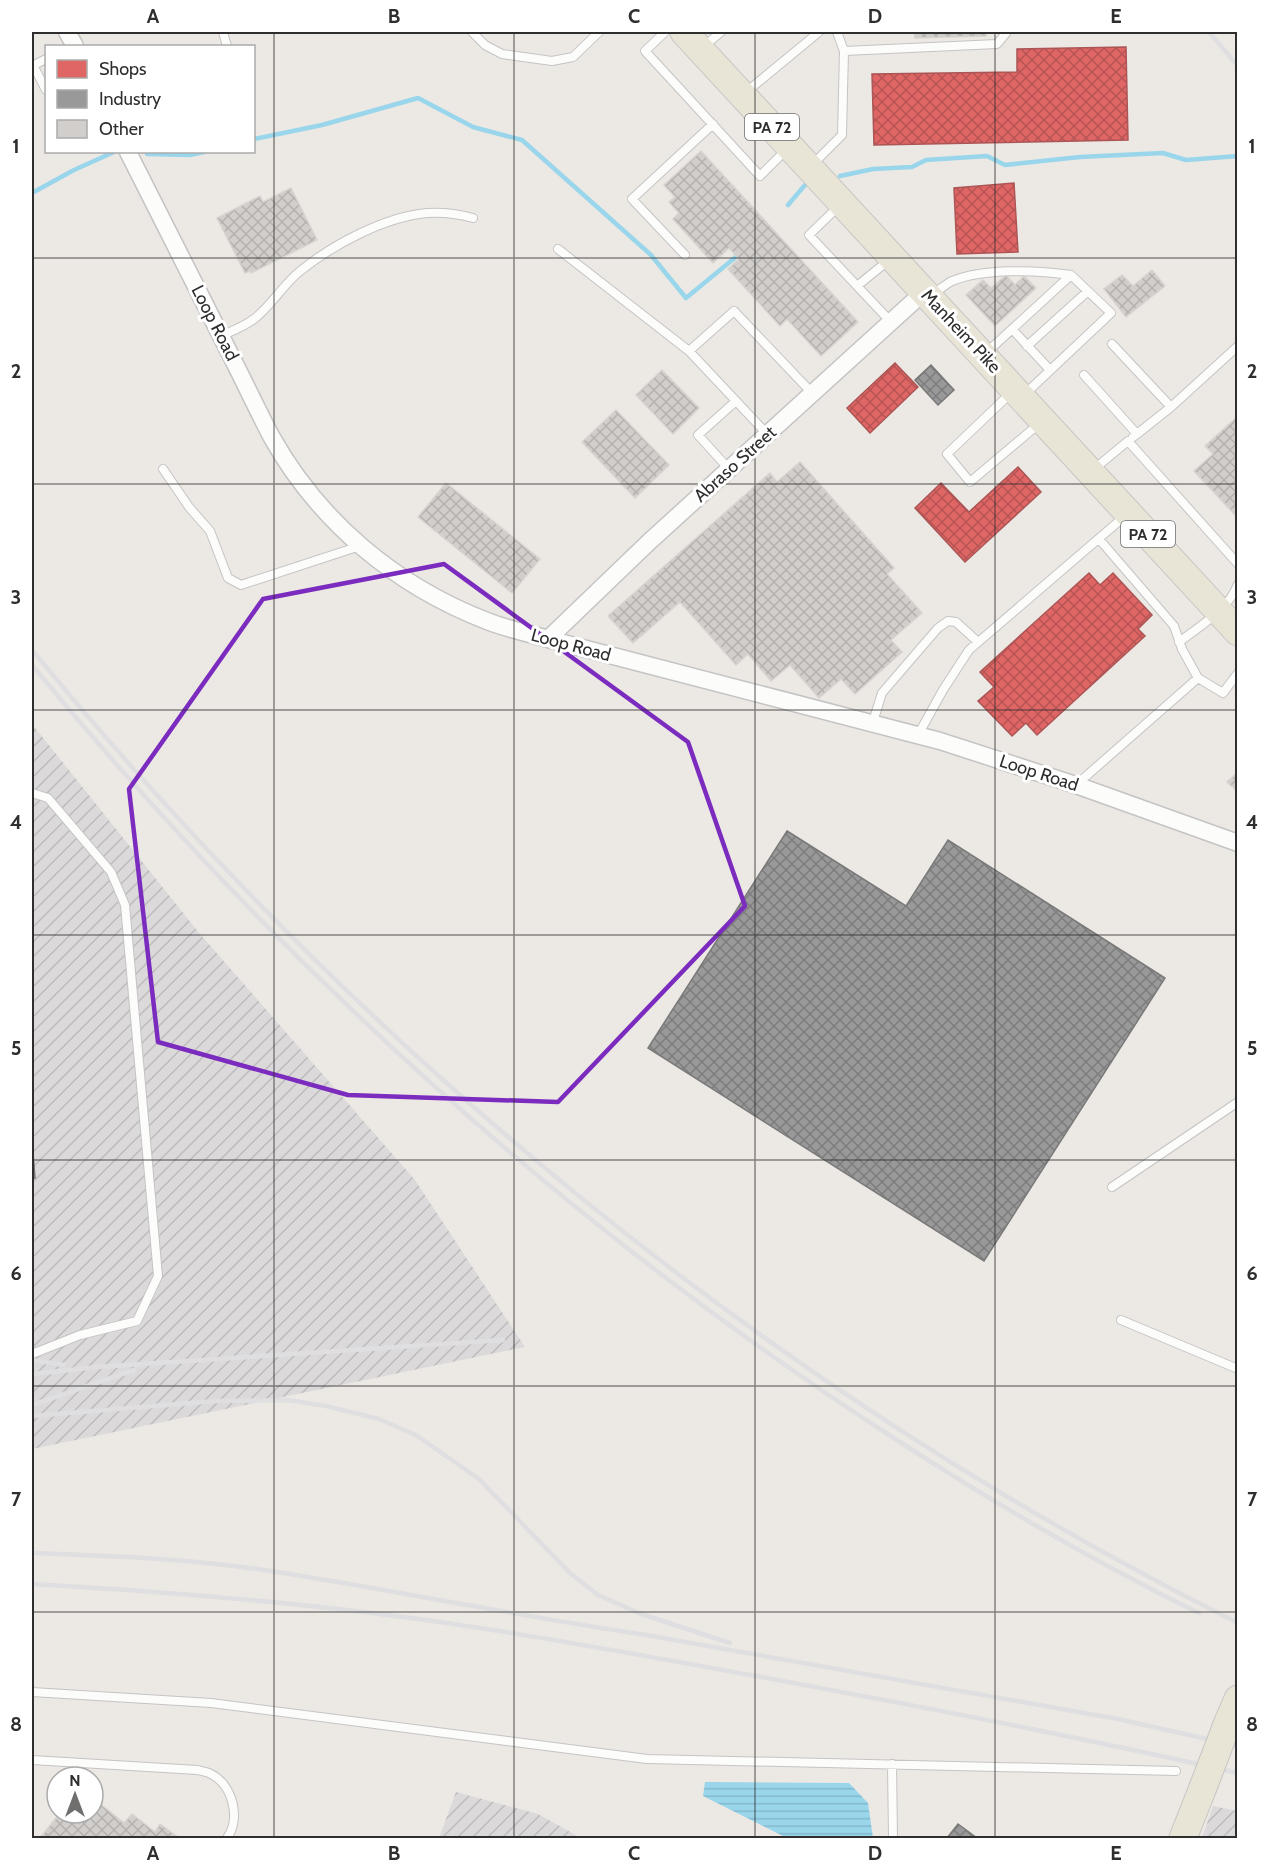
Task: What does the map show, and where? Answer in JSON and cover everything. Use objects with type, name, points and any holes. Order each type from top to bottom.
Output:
[{"type":"main road","name":"Manheim Pike","points":[[692,41],[1238,632]]},
{"type":"main road","points":[[1183,1839],[1233,1711]]},
{"type":"street","name":"Loop Road","points":[[129,153],[278,446],[313,498],[332,520],[360,546],[391,571],[431,596],[490,622],[548,639],[918,736],[1076,785],[1238,843]]},
{"type":"street","name":"Abraso Street","points":[[548,639],[729,469],[891,322],[927,294]]},
{"type":"lane","points":[[471,32],[485,45],[502,54],[552,61],[573,57],[599,32]]},
{"type":"lane","points":[[665,32],[645,51],[760,176],[790,146]]},
{"type":"lane","points":[[692,41],[721,32]]},
{"type":"lane","points":[[742,95],[819,32]]},
{"type":"lane","points":[[810,168],[842,135],[843,51],[837,32]]},
{"type":"lane","points":[[843,51],[997,44],[1007,32]]},
{"type":"lane","points":[[32,66],[45,88]]},
{"type":"lane","points":[[685,255],[632,199],[713,124]]},
{"type":"lane","points":[[842,202],[809,235],[891,322]]},
{"type":"lane","points":[[221,336],[253,320],[296,274],[323,254],[357,236],[394,219],[427,213],[453,213],[473,218]]},
{"type":"lane","points":[[558,249],[689,351],[768,435]]},
{"type":"lane","points":[[857,286],[893,257]]},
{"type":"lane","points":[[927,294],[952,281],[983,274],[1032,271],[1071,275],[1112,313],[1050,370],[1018,393],[947,454],[970,482],[1043,420]]},
{"type":"lane","points":[[983,355],[1071,275]]},
{"type":"lane","points":[[1027,346],[1088,291]]},
{"type":"lane","points":[[689,351],[734,311],[813,394]]},
{"type":"lane","points":[[1012,329],[1050,370]]},
{"type":"lane","points":[[1112,344],[1171,407]]},
{"type":"lane","points":[[1091,472],[1171,407],[1238,346]]},
{"type":"lane","points":[[1084,375],[1137,434]]},
{"type":"lane","points":[[729,469],[698,435],[736,401]]},
{"type":"lane","points":[[1128,441],[1238,564]]},
{"type":"lane","points":[[163,469],[189,507],[210,531],[228,578],[242,585],[360,546]]},
{"type":"lane","points":[[918,736],[943,690],[969,650],[1128,513]]},
{"type":"lane","points":[[1099,538],[1174,626],[1179,642],[1198,678],[1222,693],[1238,673]]},
{"type":"lane","points":[[1179,642],[1218,611],[1234,595],[1238,584]]},
{"type":"lane","points":[[872,724],[882,693],[938,628],[948,621],[956,622],[978,642]]},
{"type":"lane","points":[[1076,785],[1198,678]]},
{"type":"lane","points":[[32,793],[48,798],[111,872],[125,905],[158,1276],[136,1321],[80,1335],[34,1350]]},
{"type":"lane","points":[[1112,1187],[1238,1102]]},
{"type":"lane","points":[[1121,1320],[1238,1368]]},
{"type":"lane","points":[[32,1692],[211,1703],[647,1759],[1176,1771]]},
{"type":"lane","points":[[32,1760],[197,1770],[211,1774],[229,1793],[233,1807],[233,1823],[227,1839]]},
{"type":"lane","points":[[892,1764],[892,1839]]},
{"type":"highlighted area","points":[[444,564],[688,742],[745,906],[558,1102],[348,1095],[158,1042],[129,789],[263,599]]},
{"type":"shaded area","points":[[32,724],[200,934],[415,1180],[525,1347],[32,1449]]},
{"type":"shaded area","points":[[456,1792],[538,1814],[581,1838],[439,1838]]},
{"type":"shaded area","points":[[1213,1806],[1237,1811],[1237,1838],[1202,1838]]},
{"type":"water","points":[[705,1782],[849,1783],[868,1803],[873,1838],[787,1838],[703,1796]]},
{"type":"building: Shops","points":[[1126,47],[1128,140],[874,145],[872,74],[1017,72],[1017,49]]},
{"type":"building: Shops","points":[[1014,183],[1018,252],[957,254],[954,188]]},
{"type":"building: Shops","points":[[895,363],[918,387],[870,433],[847,408]]},
{"type":"building: Shops","points":[[1018,467],[1041,492],[965,562],[915,508],[941,483],[969,512]]},
{"type":"building: Shops","points":[[1089,573],[1100,585],[1113,573],[1152,615],[1138,629],[1145,636],[1037,735],[1026,723],[1012,736],[978,701],[994,687],[980,672]]},
{"type":"building: Industry","points":[[931,365],[954,390],[938,405],[915,380]]},
{"type":"building: Industry","points":[[787,831],[906,906],[948,840],[1165,978],[984,1261],[648,1048]]},
{"type":"building: Industry","points":[[32,1140],[35,1178],[32,1179]]},
{"type":"building: Industry","points":[[958,1824],[977,1838],[947,1838]]},
{"type":"building: Other","points":[[914,32],[986,32],[986,36],[915,38]]},
{"type":"building: Other","points":[[701,151],[858,322],[821,356],[787,319],[780,326],[728,269],[739,259],[729,248],[713,263],[673,219],[679,213],[669,202],[675,197],[664,185]]},
{"type":"building: Other","points":[[291,188],[317,240],[251,273],[250,271],[245,273],[217,218],[260,196],[263,202]]},
{"type":"building: Other","points":[[1152,270],[1165,286],[1126,317],[1104,289],[1122,275],[1133,286]]},
{"type":"building: Other","points":[[1006,275],[1015,285],[1024,276],[1036,288],[995,326],[966,295],[983,280],[991,288]]},
{"type":"building: Other","points":[[662,370],[699,408],[673,434],[636,395]]},
{"type":"building: Other","points":[[616,410],[669,465],[635,498],[582,442]]},
{"type":"building: Other","points":[[1238,416],[1238,518],[1194,471],[1213,454],[1205,446]]},
{"type":"building: Other","points":[[800,462],[894,568],[887,574],[922,613],[891,640],[902,652],[855,694],[841,679],[819,698],[790,665],[771,681],[748,654],[736,665],[680,602],[633,643],[608,616],[770,473],[777,482]]},
{"type":"building: Other","points":[[446,483],[540,559],[512,593],[418,517]]},
{"type":"building: Other","points":[[1238,772],[1238,792],[1227,782]]},
{"type":"building: Other","points":[[105,1808],[124,1823],[132,1814],[155,1832],[160,1824],[179,1838],[40,1838],[50,1825],[105,1825]]},
{"type":"waterway","points":[[255,139],[322,125],[418,98],[473,127],[522,140],[651,255],[686,298],[737,256]]},
{"type":"waterway","points":[[32,193],[112,153]]},
{"type":"waterway","points":[[147,154],[190,155],[199,153]]},
{"type":"waterway","points":[[840,176],[873,169],[912,167],[926,160],[987,156],[1005,165],[1080,157],[1163,153],[1186,160],[1238,156]]},
{"type":"waterway","points":[[788,205],[805,185]]},
{"type":"railway","points":[[1209,32],[1238,66]]},
{"type":"railway","points":[[32,650],[159,798],[294,939],[435,1073],[584,1200],[738,1319],[899,1429],[1066,1531],[1238,1623]]},
{"type":"railway","points":[[32,665],[126,775],[224,882],[325,984],[431,1083],[540,1178],[653,1268],[769,1354],[889,1435],[1041,1529],[1199,1613]]},
{"type":"railway","points":[[32,1374],[97,1367],[503,1340]]},
{"type":"railway","points":[[32,1360],[64,1365]]},
{"type":"railway","points":[[32,1405],[134,1370]]},
{"type":"railway","points":[[32,1416],[215,1401],[288,1400],[326,1406],[379,1419],[416,1435],[479,1479],[570,1573],[598,1595],[641,1614],[730,1643]]},
{"type":"railway","points":[[32,1553],[185,1561],[277,1572],[1118,1719],[1238,1746]]},
{"type":"railway","points":[[32,1584],[295,1604],[489,1629],[930,1709],[1238,1773]]}]
